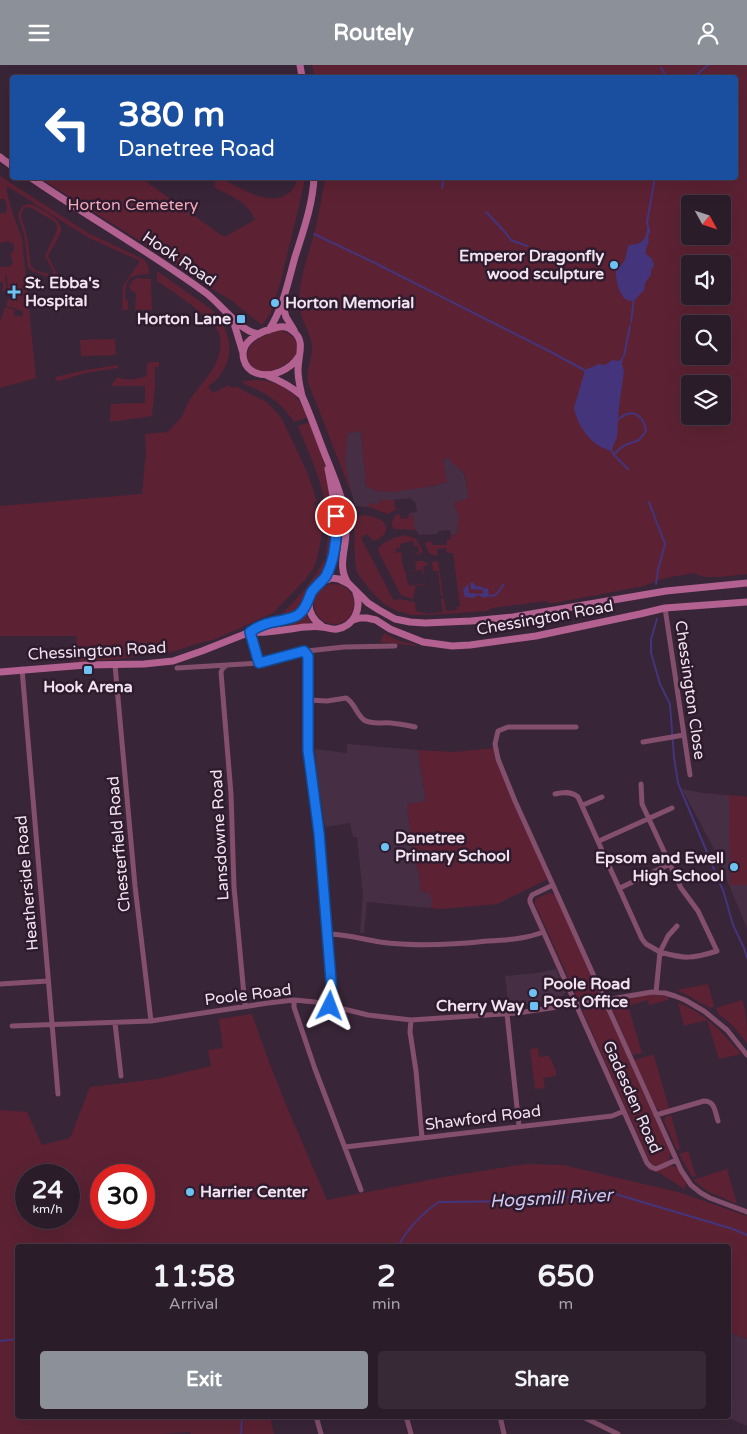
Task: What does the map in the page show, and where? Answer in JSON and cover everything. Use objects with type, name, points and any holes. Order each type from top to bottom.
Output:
[{"type":"main road","name":"Hook Road","points":[[35,180],[204,291],[215,299],[246,330],[259,334]]},
{"type":"main road","points":[[268,330],[276,318],[282,303],[307,216],[313,180]]},
{"type":"main road","points":[[282,303],[286,317],[301,343],[299,381],[302,396],[339,487],[345,513],[346,532],[342,567],[343,576],[349,584]]},
{"type":"main road","name":"Hook Road","points":[[233,319],[243,353]]},
{"type":"main road","points":[[296,333],[284,326],[268,330],[248,342],[243,353],[244,362],[249,369],[285,383],[302,396]]},
{"type":"main road","points":[[263,375],[278,373],[293,363],[299,356]]},
{"type":"main road","points":[[316,587],[325,577],[330,565],[336,536],[336,511],[326,457]]},
{"type":"main road","points":[[316,587],[326,580],[334,578],[349,584]]},
{"type":"main road","name":"Chessington Road","points":[[349,584],[379,611],[395,619],[425,623],[513,617],[666,591],[747,583]]},
{"type":"main road","name":"Chessington Road","points":[[0,672],[22,669],[173,661],[250,632],[259,625],[295,617],[309,601],[316,587]]},
{"type":"main road","points":[[352,621],[356,616],[358,607],[356,592]]},
{"type":"main road","points":[[309,601],[310,611],[314,620],[323,627]]},
{"type":"main road","name":"Chessington Road","points":[[250,632],[261,633],[323,627],[339,629],[352,621],[367,617],[423,643],[452,646],[536,636],[665,608],[747,601]]},
{"type":"street","name":"Chessington Close","points":[[665,608],[690,775]]},
{"type":"street","points":[[250,632],[259,663]]},
{"type":"street","points":[[177,668],[259,663],[304,651],[344,647],[395,646]]},
{"type":"street","points":[[304,651],[308,656],[308,750],[318,823],[332,993],[330,1006]]},
{"type":"street","name":"Chesterfield Road","points":[[115,665],[134,886],[151,1021]]},
{"type":"street","name":"Lansdowne Road","points":[[226,666],[221,672],[231,794],[234,887],[245,1006]]},
{"type":"street","name":"Heatherside Road","points":[[22,669],[58,1095]]},
{"type":"street","points":[[308,700],[328,701],[346,699],[352,703],[357,713],[366,721],[374,723],[387,722],[415,727]]},
{"type":"street","name":"Gadesden Road","points":[[553,885],[532,895],[530,903],[646,1161],[656,1169],[676,1160],[553,885],[515,801],[498,759],[495,744],[498,731],[508,727],[576,727]]},
{"type":"street","points":[[643,742],[684,735]]},
{"type":"street","points":[[555,794],[564,792],[574,794],[583,805],[642,939],[646,944],[660,952],[690,958],[717,951],[698,911],[681,888],[642,804],[640,784]]},
{"type":"street","points":[[583,805],[602,797]]},
{"type":"street","points":[[599,841],[672,808]]},
{"type":"street","points":[[620,888],[670,864]]},
{"type":"street","points":[[677,926],[668,936],[660,952],[656,992],[686,1000],[704,1011],[727,1030],[747,1055]]},
{"type":"street","points":[[327,934],[338,934],[381,942],[436,945],[512,939],[543,932]]},
{"type":"street","points":[[0,984],[48,981]]},
{"type":"street","name":"Poole Road","points":[[12,1026],[151,1021],[294,1000],[368,1015],[411,1020],[507,1014],[656,992]]},
{"type":"street","points":[[294,1000],[294,1007],[315,1069],[361,1190]]},
{"type":"street","points":[[507,1014],[519,1126]]},
{"type":"street","points":[[411,1020],[410,1032],[416,1071],[422,1138]]},
{"type":"street","points":[[115,1023],[121,1076]]},
{"type":"street","points":[[656,1115],[708,1101],[713,1105],[718,1121]]},
{"type":"street","name":"Shawford Road","points":[[345,1147],[612,1116],[624,1111]]},
{"type":"street","points":[[676,1160],[688,1181],[701,1193],[747,1212]]},
{"type":"street","points":[[317,1419],[320,1434]]},
{"type":"street","points":[[407,1419],[410,1434]]},
{"type":"street","points":[[501,1419],[504,1434]]},
{"type":"street","points":[[588,1419],[618,1434]]},
{"type":"shaded area","points":[[648,226],[650,232],[645,253],[652,259],[654,266],[651,270],[651,275],[645,283],[644,291],[634,300],[629,301],[622,296],[616,271],[625,260],[628,246],[642,241]]},
{"type":"shaded area","points":[[624,355],[617,437],[610,451],[597,444],[584,432],[574,408],[585,370],[599,364],[605,365],[612,360],[619,361]]},
{"type":"shaded area","points":[[361,431],[366,486],[391,491],[434,486],[446,482],[443,460],[450,458],[464,474],[468,491],[468,498],[454,503],[459,519],[457,525],[458,534],[451,535],[450,530],[438,531],[438,534],[419,535],[415,530],[413,515],[409,515],[409,513],[417,512],[415,501],[412,501],[411,498],[379,500],[379,504],[369,507],[355,506],[348,480],[345,448],[348,433]]},
{"type":"shaded area","points":[[470,583],[483,587],[483,589],[487,588],[489,591],[488,596],[484,598],[478,595],[473,598],[465,597],[463,590],[468,584],[469,593],[481,594],[484,592],[471,589]]},
{"type":"shaded area","name":"Danetree Primary School","points":[[347,744],[418,750],[426,802],[409,804],[407,807],[421,892],[430,893],[433,898],[431,908],[367,902],[364,933],[360,933],[363,894],[357,837],[353,837],[350,823],[325,827],[317,776],[315,749],[347,753]]},
{"type":"shaded area","name":"Epsom and Ewell High School","points":[[682,789],[747,797],[747,928],[714,849]]},
{"type":"shaded area","points":[[556,969],[566,992],[563,996],[509,1008],[505,976]]},
{"type":"shaded area","points":[[731,1333],[747,1339],[746,1426],[731,1419]]},
{"type":"green space","points":[[312,65],[747,65],[747,574],[705,577],[695,573],[665,578],[644,586],[554,603],[545,601],[492,608],[487,611],[412,615],[397,611],[384,604],[357,573],[354,523],[356,518],[362,515],[369,516],[383,521],[385,525],[385,534],[380,538],[373,541],[367,534],[361,538],[394,601],[398,599],[415,602],[416,611],[428,614],[443,612],[441,599],[444,599],[446,611],[457,610],[457,607],[460,606],[453,553],[447,553],[446,548],[437,549],[437,555],[435,556],[429,553],[425,543],[431,541],[432,545],[447,545],[447,540],[451,539],[451,535],[458,534],[457,525],[459,519],[454,503],[468,498],[467,486],[464,473],[449,458],[443,460],[447,482],[422,488],[383,492],[366,486],[361,431],[348,433],[345,461],[351,492],[308,382],[312,348],[301,314],[299,301],[303,275],[316,227],[325,180],[738,180],[738,75],[314,75]]},
{"type":"green space","name":"St. Ebba's Hospital","points":[[0,176],[88,233],[143,259],[148,266],[149,274],[137,275],[127,282],[125,299],[128,300],[128,310],[122,310],[123,286],[140,261],[87,237],[7,186],[12,211],[22,239],[36,378],[0,388],[0,322],[5,307],[15,310],[14,315],[22,317],[23,311],[6,306],[8,299],[12,299],[12,294],[8,293],[7,275],[5,276],[7,291],[1,291],[3,289],[3,282],[0,282],[0,267],[11,265],[13,261],[10,255],[14,250],[13,243],[10,243],[10,241],[0,243],[0,214],[6,212],[7,208],[5,199],[0,199]]},
{"type":"green space","name":"Horton Cemetery","points":[[43,180],[144,180],[224,237],[255,220],[243,204],[215,188],[215,180],[224,180],[253,194],[272,199],[280,198],[289,192],[294,187],[297,180],[305,180],[281,280],[270,314],[262,325],[231,300]]},
{"type":"green space","points":[[30,204],[55,218],[61,227],[60,234],[48,256],[57,274],[55,278],[32,271],[28,267],[24,234],[18,216],[22,207]],"holes":[[[26,207],[32,208],[57,225],[57,230],[45,256],[53,271],[52,275],[35,270],[31,266],[27,236],[21,216],[22,211]]]},
{"type":"green space","points":[[157,271],[211,309],[226,332],[229,341],[228,358],[219,377],[208,386],[213,393],[229,385],[231,388],[238,387],[267,402],[281,417],[308,474],[317,502],[314,502],[314,506],[317,505],[322,534],[313,569],[273,613],[213,640],[172,652],[79,662],[76,636],[0,636],[0,506],[142,494],[146,456],[145,434],[168,432],[180,418],[190,399],[214,367],[219,356],[220,344],[219,333],[215,327],[191,305],[157,281]]},
{"type":"green space","points":[[137,278],[151,279],[152,310],[135,310],[136,293],[129,287],[133,280]]},
{"type":"green space","points":[[277,331],[282,331],[294,338],[297,346],[295,356],[286,364],[271,371],[262,372],[257,370],[248,359],[249,349],[257,339]]},
{"type":"green space","points":[[115,339],[116,355],[81,356],[80,340]]},
{"type":"green space","points":[[149,362],[159,362],[159,367],[155,367],[152,416],[110,422],[111,404],[145,403],[145,386],[111,386],[117,377],[132,379],[147,376],[146,369]]},
{"type":"green space","points":[[118,365],[118,368],[86,373],[59,381],[55,377],[86,370]]},
{"type":"green space","points":[[255,380],[273,383],[288,389],[304,408],[308,417],[294,422],[278,403],[260,391],[244,384],[243,381]]},
{"type":"green space","points":[[310,422],[330,488],[333,524],[329,557],[325,556],[328,522],[322,489],[298,426]]},
{"type":"green space","points":[[379,500],[394,500],[395,508],[399,508],[388,514],[369,507],[369,503],[379,504]]},
{"type":"green space","points":[[400,514],[401,519],[409,518],[409,515],[413,514],[415,530],[394,529],[392,525],[393,520],[396,515]]},
{"type":"green space","points":[[405,535],[416,539],[423,552],[416,555],[419,552],[418,546],[414,546],[414,541],[400,544],[400,548],[396,549],[396,553],[401,552],[405,572],[416,570],[415,563],[417,561],[424,561],[428,565],[423,566],[424,574],[422,574],[422,570],[406,572],[409,586],[424,584],[425,580],[425,585],[415,586],[413,599],[401,595],[378,551],[385,543]]},
{"type":"green space","points":[[324,560],[327,562],[308,590],[300,609],[295,613],[281,616],[310,582]]},
{"type":"green space","points":[[438,561],[443,596],[441,596],[438,571],[433,571],[432,562]]},
{"type":"green space","points":[[338,584],[345,587],[351,593],[354,604],[353,612],[345,621],[338,624],[330,624],[323,621],[315,612],[314,600],[317,593],[326,585]]},
{"type":"green space","points":[[306,614],[311,623],[291,626],[290,621]]},
{"type":"green space","points":[[384,633],[399,641],[417,645],[380,642]]},
{"type":"green space","points":[[494,748],[495,759],[548,879],[497,904],[440,909],[431,908],[432,898],[429,897],[430,893],[421,892],[407,807],[409,804],[426,801],[418,750],[454,752]]},
{"type":"green space","points":[[729,795],[747,797],[747,885],[730,885]]},
{"type":"green space","points":[[550,893],[556,895],[600,994],[596,999],[581,1001],[577,997],[535,904],[537,898]]},
{"type":"green space","points":[[708,984],[714,1006],[710,1008],[677,990]]},
{"type":"green space","points":[[650,994],[669,997],[668,1000],[649,1005],[648,1000],[628,1006],[642,1053],[632,1055],[612,1008],[618,1001]]},
{"type":"green space","points":[[742,1000],[746,1015],[747,1043],[731,1024],[719,1015],[716,1008]]},
{"type":"green space","points":[[678,1003],[705,1018],[727,1038],[741,1054],[719,1059],[707,1020],[684,1026]]},
{"type":"green space","points":[[601,1005],[606,1008],[670,1152],[668,1161],[662,1165],[655,1166],[650,1162],[583,1012],[587,1006]]},
{"type":"green space","points":[[252,1014],[278,1085],[327,1200],[444,1177],[525,1164],[563,1165],[678,1192],[747,1216],[747,1339],[731,1333],[731,1244],[15,1244],[15,1419],[271,1419],[274,1434],[191,1434],[190,1432],[160,1434],[0,1434],[0,1110],[27,1112],[42,1145],[70,1138],[90,1087],[157,1079],[211,1066],[208,1050],[223,1048],[219,1019]]},
{"type":"green space","points":[[538,1048],[539,1057],[549,1056],[556,1071],[556,1076],[543,1078],[545,1088],[535,1089],[530,1049]]},
{"type":"green space","points":[[654,1056],[669,1108],[661,1111],[656,1108],[634,1060]]},
{"type":"green space","points":[[671,1115],[680,1149],[677,1150],[664,1121],[665,1117]]},
{"type":"green space","points":[[688,1151],[696,1176],[692,1177],[679,1154]]},
{"type":"green space","points":[[646,1166],[650,1169],[659,1170],[674,1166],[687,1182],[684,1189],[658,1172],[649,1170]]},
{"type":"green space","points":[[727,1169],[737,1204],[707,1191],[693,1180]]},
{"type":"waterway","points":[[696,75],[708,65]]},
{"type":"waterway","points":[[661,68],[666,75]]},
{"type":"waterway","points":[[442,180],[442,188]]},
{"type":"waterway","points":[[648,227],[647,222],[654,180]]},
{"type":"waterway","points":[[486,212],[511,240],[527,246]]},
{"type":"waterway","points":[[314,234],[375,263],[586,371]]},
{"type":"waterway","points":[[631,322],[634,298]]},
{"type":"waterway","points":[[624,356],[630,326]]},
{"type":"waterway","points":[[614,454],[623,446],[639,440],[646,431],[638,415],[631,413],[617,420]]},
{"type":"waterway","points":[[611,449],[614,455],[628,469]]},
{"type":"waterway","points":[[649,502],[665,544],[656,584]]},
{"type":"waterway","points":[[489,596],[496,595],[504,584]]},
{"type":"waterway","points":[[657,619],[651,639],[651,653],[660,684],[670,704],[678,783],[724,893],[733,925],[747,958]]},
{"type":"waterway","name":"Hogsmill River","points":[[399,1244],[416,1222],[439,1202],[531,1201],[612,1193],[733,1229],[747,1235]]},
{"type":"waterway","name":"Hogsmill River","points":[[0,1341],[15,1339]]},
{"type":"waterway","points":[[241,1434],[242,1419]]},
{"type":"place","name":"Emperor Dragonfly wood sculpture","points":[[614,265]]},
{"type":"place","name":"St. Ebba's Hospital","points":[[14,292]]},
{"type":"place","name":"Horton Memorial","points":[[275,303]]},
{"type":"place","name":"Horton Lane","points":[[241,319]]},
{"type":"place","name":"Hook Arena","points":[[88,670]]},
{"type":"place","name":"Danetree Primary School","points":[[385,847]]},
{"type":"place","name":"Epsom and Ewell High School","points":[[734,867]]},
{"type":"place","name":"Poole Road Post Office","points":[[533,993]]},
{"type":"place","name":"Cherry Way","points":[[534,1006]]},
{"type":"place","name":"Harrier Center","points":[[190,1192]]},
{"type":"route","points":[[330,1006],[332,993],[322,873],[317,815],[308,750],[308,656],[304,651],[259,663],[250,632],[259,625],[295,617],[302,611],[309,601],[312,591],[325,577],[330,565],[336,536],[336,516]]}]
